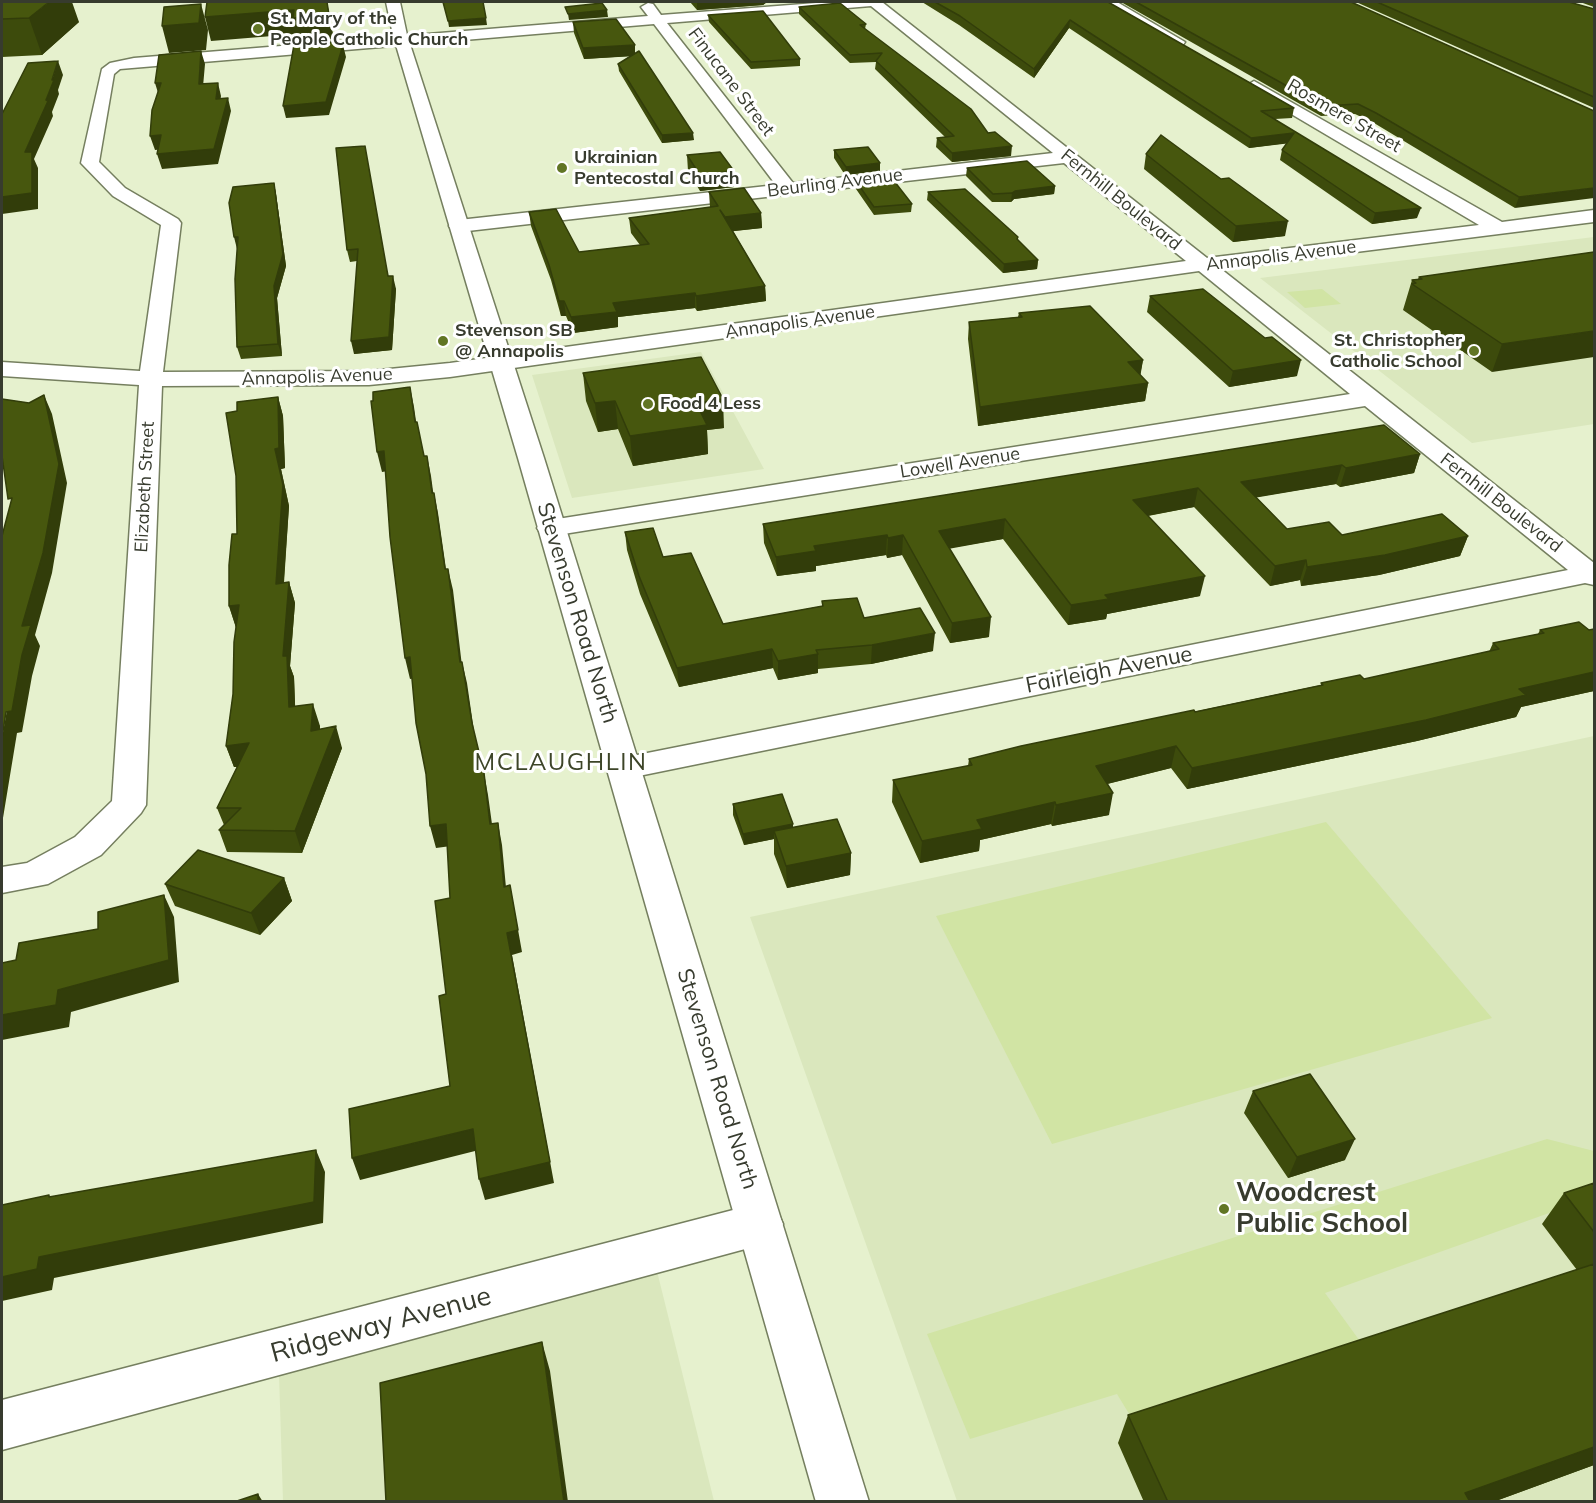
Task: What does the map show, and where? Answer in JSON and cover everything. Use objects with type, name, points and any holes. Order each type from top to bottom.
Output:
[{"type":"street","name":"Stevenson Road North","points":[[393,2],[402,41],[624,768],[843,1502]]},
{"type":"street","name":"Finucane Street","points":[[643,2],[788,188]]},
{"type":"street","points":[[402,41],[873,2]]},
{"type":"street","name":"Fernhill Boulevard","points":[[873,2],[1593,575]]},
{"type":"street","points":[[1108,2],[1190,49]]},
{"type":"street","name":"Elizabeth Street","points":[[2,880],[35,875],[88,846],[129,805],[151,379],[171,223],[119,192],[90,163],[107,72],[115,66],[134,62],[402,41]]},
{"type":"street","name":"Rosmere Street","points":[[1242,79],[1499,228]]},
{"type":"street","name":"Beurling Avenue","points":[[459,226],[1067,157]]},
{"type":"street","name":"Annapolis Avenue","points":[[2,369],[151,379],[369,378],[501,363],[1202,266],[1594,216]]},
{"type":"street","name":"Lowell Avenue","points":[[551,528],[1368,398]]},
{"type":"street","name":"Fairleigh Avenue","points":[[624,768],[1593,575]]},
{"type":"street","name":"Ridgeway Avenue","points":[[2,1425],[760,1224]]},
{"type":"shaded area","name":"St. Christopher Catholic School","points":[[1594,237],[1594,424],[1472,443],[1260,278]]},
{"type":"shaded area","points":[[1322,289],[1341,304],[1305,308],[1287,292]]},
{"type":"shaded area","points":[[701,352],[764,469],[572,498],[532,375]]},
{"type":"shaded area","name":"Woodcrest Public School","points":[[1594,736],[1594,1501],[957,1501],[750,917]]},
{"type":"shaded area","points":[[1326,822],[1492,1018],[1052,1144],[936,916]]},
{"type":"shaded area","points":[[1547,1139],[1594,1151],[1594,1197],[1325,1293],[1362,1344],[1131,1417],[1117,1394],[970,1439],[927,1334]]},
{"type":"shaded area","points":[[651,1247],[714,1501],[283,1501],[278,1342]]},
{"type":"building","points":[[2,2],[49,2],[29,18],[2,19]]},
{"type":"building","points":[[207,2],[327,2],[329,15],[293,18],[294,10],[205,17]]},
{"type":"building","points":[[443,2],[483,2],[486,18],[448,21]]},
{"type":"building","points":[[935,2],[1108,2],[1294,108],[1261,111],[1421,208],[1375,213],[1282,150],[1294,133],[1251,138],[1070,20],[1034,69],[960,16]]},
{"type":"building","points":[[1136,2],[1351,2],[1594,111],[1594,188],[1519,197],[1376,113],[1358,104],[1323,106]]},
{"type":"building","points":[[1377,2],[1569,2],[1594,9],[1594,97]]},
{"type":"building","points":[[602,3],[607,10],[568,14],[565,7]]},
{"type":"building","points":[[840,3],[866,24],[860,25],[971,109],[988,133],[995,132],[1012,146],[952,153],[937,138],[954,136],[876,61],[882,53],[850,55],[799,7]]},
{"type":"building","points":[[201,4],[199,23],[162,26],[164,7]]},
{"type":"building","points":[[763,11],[800,59],[751,62],[708,15]]},
{"type":"building","points":[[616,19],[635,45],[583,48],[573,22]]},
{"type":"building","points":[[334,42],[335,46],[343,45],[326,102],[283,106],[294,45]]},
{"type":"building","points":[[201,51],[199,84],[218,83],[216,99],[228,98],[214,149],[157,154],[161,135],[150,136],[152,110],[161,83],[155,83],[159,55]]},
{"type":"building","points":[[639,51],[693,133],[662,135],[618,64]]},
{"type":"building","points":[[58,61],[46,100],[48,101],[25,152],[32,152],[32,193],[2,197],[2,114],[28,63]]},
{"type":"building","points":[[1161,135],[1221,179],[1229,178],[1288,221],[1236,226],[1146,154]]},
{"type":"building","points":[[365,146],[388,276],[393,276],[389,337],[351,341],[358,249],[347,250],[336,148]]},
{"type":"building","points":[[868,147],[880,163],[846,167],[834,150]]},
{"type":"building","points":[[720,152],[734,171],[700,175],[687,155]]},
{"type":"building","points":[[1027,161],[1055,186],[993,194],[967,168]]},
{"type":"building","points":[[891,177],[912,204],[874,207],[856,181]]},
{"type":"building","points":[[274,183],[283,254],[274,286],[278,344],[237,347],[235,279],[238,237],[234,237],[229,203],[233,187]]},
{"type":"building","points":[[744,188],[761,213],[725,217],[720,210],[765,286],[696,296],[695,293],[613,303],[617,312],[571,317],[564,301],[559,301],[549,265],[529,212],[556,209],[579,252],[649,244],[629,218],[718,206],[709,192]]},
{"type":"building","points":[[965,189],[1018,237],[1017,239],[1038,260],[1004,264],[928,192]]},
{"type":"building","points":[[1594,252],[1594,331],[1502,344],[1412,284],[1416,283],[1412,280],[1422,279],[1419,277]]},
{"type":"building","points":[[1203,289],[1265,338],[1272,337],[1301,360],[1233,371],[1150,296]]},
{"type":"building","points":[[1090,306],[1143,360],[1128,362],[1148,383],[980,407],[969,322],[1022,317],[1019,313]]},
{"type":"building","points":[[701,357],[723,399],[696,403],[707,425],[630,436],[615,401],[595,403],[583,373]]},
{"type":"building","points":[[410,387],[415,422],[417,422],[424,456],[427,456],[445,569],[448,569],[460,662],[462,662],[472,723],[484,773],[490,824],[498,823],[504,887],[510,885],[518,930],[507,933],[550,1162],[479,1179],[473,1129],[352,1158],[349,1109],[450,1086],[439,996],[446,994],[435,901],[450,898],[446,824],[430,826],[426,774],[416,723],[410,657],[405,658],[390,537],[384,451],[377,452],[371,401],[373,401],[373,392]]},
{"type":"building","points":[[44,395],[59,464],[43,553],[22,626],[31,625],[22,655],[12,711],[6,712],[2,738],[2,536],[12,498],[8,499],[2,456],[2,399],[29,403]]},
{"type":"building","points":[[278,397],[279,448],[275,449],[283,485],[276,584],[289,582],[283,656],[287,656],[289,707],[313,704],[311,731],[336,726],[295,831],[219,830],[241,808],[217,808],[249,743],[226,746],[233,694],[234,642],[239,605],[229,606],[232,534],[237,534],[236,476],[226,413],[237,411],[237,402]]},
{"type":"building","points":[[1384,425],[1420,454],[1346,468],[1342,465],[1241,482],[1287,529],[1329,522],[1342,535],[1442,514],[1468,536],[1385,555],[1307,567],[1306,560],[1275,566],[1198,488],[1133,500],[1205,576],[1105,595],[1109,599],[1071,605],[1005,519],[939,531],[991,617],[952,623],[903,535],[888,538],[887,535],[814,546],[816,551],[776,557],[763,524]]},
{"type":"building","points":[[653,528],[663,557],[691,553],[723,624],[823,606],[822,601],[857,598],[864,618],[920,608],[935,633],[872,645],[816,650],[818,654],[778,661],[772,649],[677,668],[639,576],[625,532]]},
{"type":"building","points":[[1579,622],[1589,630],[1594,629],[1594,672],[1519,689],[1526,695],[1426,720],[1192,768],[1176,746],[1096,766],[1113,793],[1056,805],[1055,802],[977,820],[982,829],[922,841],[893,780],[972,765],[969,759],[1021,746],[1194,710],[1195,712],[1360,675],[1364,679],[1499,649],[1493,643],[1544,633],[1540,630]]},
{"type":"building","points":[[782,794],[793,824],[743,834],[733,804]]},
{"type":"building","points":[[837,819],[851,853],[786,866],[774,831]]},
{"type":"building","points":[[198,850],[284,878],[251,913],[165,884]]},
{"type":"building","points":[[164,895],[169,960],[58,990],[56,1005],[2,1015],[2,963],[16,960],[19,943],[98,929],[98,912]]},
{"type":"building","points":[[1310,1074],[1355,1139],[1297,1157],[1253,1091]]},
{"type":"building","points":[[316,1150],[314,1202],[39,1257],[37,1269],[2,1277],[2,1205]]},
{"type":"building","points":[[1594,1183],[1594,1232],[1564,1193]]},
{"type":"building","points":[[1594,1264],[1594,1447],[1465,1493],[1470,1502],[1168,1502],[1128,1415]]},
{"type":"building","points":[[542,1342],[564,1502],[386,1502],[380,1383]]},
{"type":"building","points":[[258,1494],[258,1502],[234,1502]]},
{"type":"place","name":"St. Mary of the People Catholic Church","points":[[258,29]]},
{"type":"place","name":"Ukrainian Pentecostal Church","points":[[562,168]]},
{"type":"place","name":"Stevenson SB @ Annapolis","points":[[443,341]]},
{"type":"place","name":"St. Christopher Catholic School","points":[[1474,351]]},
{"type":"place","name":"Food 4 Less","points":[[648,404]]},
{"type":"place","name":"Woodcrest Public School","points":[[1224,1209]]},
{"type":"district","name":"MCLAUGHLIN","points":[[561,763]]}]
